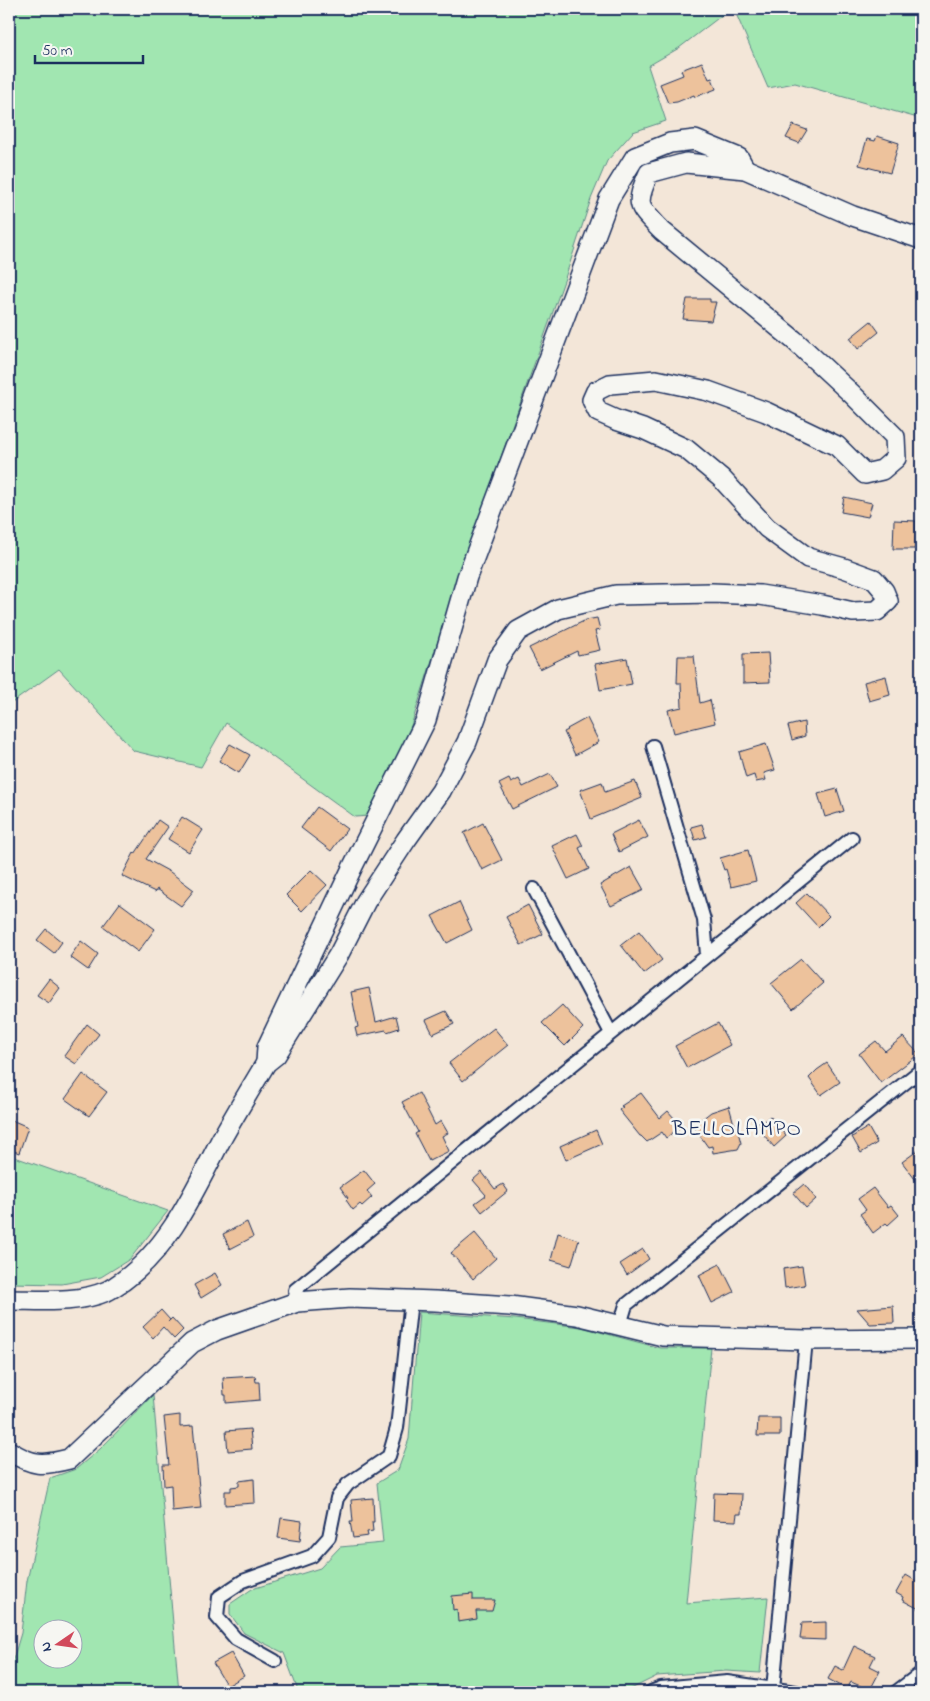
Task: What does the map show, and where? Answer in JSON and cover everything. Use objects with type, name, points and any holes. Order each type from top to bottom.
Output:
[{"type":"main road","points":[[266,1062],[267,1047],[353,866],[426,720],[467,577],[609,199],[635,157],[670,143],[695,140],[739,158],[745,169]]},
{"type":"main road","points":[[9,1300],[78,1299],[108,1291],[132,1274],[152,1255],[198,1187],[222,1138],[266,1062],[276,1055],[339,954],[366,901],[441,790],[467,742],[497,660],[518,631],[558,609],[616,595],[712,593],[760,595],[853,612],[877,611],[888,601],[884,591],[874,579],[808,558],[767,528],[721,478],[686,449],[644,428],[616,420],[598,412],[592,400],[596,391],[610,384],[656,380],[708,391],[766,412],[837,446],[866,474],[882,470],[896,458],[895,438],[852,394],[794,340],[662,231],[642,211],[639,194],[649,173],[686,163],[745,169],[854,216],[921,239]]},
{"type":"main road","points":[[9,1451],[25,1461],[48,1464],[69,1459],[192,1343],[217,1330],[297,1302],[350,1298],[510,1306],[577,1315],[663,1336],[806,1340],[921,1339]]},
{"type":"street","points":[[653,746],[704,920],[707,955]]},
{"type":"street","points":[[297,1302],[295,1290],[852,838]]},
{"type":"street","points":[[534,888],[611,1033]]},
{"type":"street","points":[[620,1325],[626,1305],[921,1070]]},
{"type":"street","points":[[274,1661],[236,1639],[217,1618],[219,1597],[243,1581],[312,1556],[329,1537],[337,1498],[348,1484],[389,1456],[397,1428],[411,1300]]},
{"type":"street","points":[[773,1689],[806,1340]]},
{"type":"street","points":[[896,1692],[921,1673]]},
{"type":"street","points":[[651,1692],[661,1688],[727,1682],[796,1692]]},
{"type":"green space","points":[[9,9],[730,9],[679,48],[648,66],[666,121],[633,132],[607,161],[591,199],[565,278],[462,566],[410,729],[369,816],[355,817],[226,723],[201,767],[134,751],[59,669],[9,705]]},
{"type":"green space","points":[[734,9],[921,9],[921,119],[795,83],[768,88]]},
{"type":"green space","points":[[9,1155],[168,1211],[130,1259],[101,1277],[62,1284],[9,1283]]},
{"type":"green space","points":[[419,1312],[515,1319],[581,1327],[660,1348],[711,1348],[686,1603],[768,1597],[760,1673],[726,1671],[657,1676],[625,1692],[289,1692],[297,1688],[284,1653],[244,1633],[230,1614],[230,1604],[252,1589],[320,1568],[340,1547],[383,1543],[377,1483],[398,1470],[409,1439]]},
{"type":"green space","points":[[153,1395],[179,1692],[9,1692],[9,1673],[21,1633],[27,1581],[50,1478],[76,1469],[100,1449]]},
{"type":"building","points":[[702,62],[709,79],[712,78],[716,89],[695,97],[694,95],[677,102],[668,103],[660,84],[683,75],[681,70]]},
{"type":"building","points":[[793,125],[807,130],[799,143],[786,138]]},
{"type":"building","points":[[877,136],[899,143],[890,173],[859,165],[867,139],[875,141]]},
{"type":"building","points":[[687,299],[710,299],[710,302],[716,302],[711,321],[683,319]]},
{"type":"building","points":[[871,321],[879,332],[858,349],[850,338]]},
{"type":"building","points":[[844,497],[872,503],[868,517],[841,512]]},
{"type":"building","points":[[894,520],[916,521],[915,549],[893,549]]},
{"type":"building","points":[[597,618],[600,630],[595,631],[600,650],[578,655],[577,651],[540,669],[529,648],[586,620]]},
{"type":"building","points":[[768,653],[770,682],[743,683],[743,654]]},
{"type":"building","points":[[678,656],[694,656],[700,703],[710,700],[715,723],[674,733],[668,710],[682,707],[681,683],[677,683]]},
{"type":"building","points":[[627,658],[632,684],[600,690],[595,664]]},
{"type":"building","points":[[886,676],[890,695],[869,701],[864,682]]},
{"type":"building","points":[[587,718],[599,742],[575,755],[564,732]]},
{"type":"building","points":[[804,722],[805,736],[792,740],[788,726]]},
{"type":"building","points":[[230,744],[250,755],[239,773],[219,761]]},
{"type":"building","points":[[766,744],[775,770],[764,773],[766,780],[756,782],[754,775],[746,778],[739,752]]},
{"type":"building","points":[[550,774],[557,787],[512,809],[499,784],[509,779],[511,783],[519,779],[523,787]]},
{"type":"building","points":[[635,781],[642,798],[591,819],[580,790],[602,782],[605,792]]},
{"type":"building","points":[[837,789],[844,811],[825,817],[818,794]]},
{"type":"building","points":[[317,807],[347,829],[331,851],[301,828]]},
{"type":"building","points":[[182,817],[203,830],[189,852],[168,839]]},
{"type":"building","points":[[158,820],[168,827],[146,859],[170,872],[194,890],[181,906],[157,889],[155,892],[122,876],[134,853]]},
{"type":"building","points":[[639,820],[648,837],[619,852],[611,834]]},
{"type":"building","points":[[483,823],[502,860],[482,870],[464,833]]},
{"type":"building","points":[[702,824],[706,837],[695,840],[691,827]]},
{"type":"building","points":[[577,834],[583,846],[579,848],[589,869],[568,879],[552,846]]},
{"type":"building","points":[[748,850],[756,881],[731,887],[726,869],[724,870],[720,858]]},
{"type":"building","points":[[631,867],[644,890],[611,906],[600,885]]},
{"type":"building","points":[[311,870],[327,885],[302,911],[286,895]]},
{"type":"building","points":[[807,893],[829,916],[818,927],[796,903]]},
{"type":"building","points":[[459,902],[472,930],[447,943],[432,916]]},
{"type":"building","points":[[120,903],[155,929],[138,952],[103,926]]},
{"type":"building","points":[[528,905],[543,934],[521,945],[506,917]]},
{"type":"building","points":[[46,929],[62,942],[54,953],[37,940]]},
{"type":"building","points":[[639,931],[662,960],[644,974],[621,945]]},
{"type":"building","points":[[81,941],[98,954],[88,970],[70,957]]},
{"type":"building","points":[[801,959],[823,983],[793,1009],[771,983]]},
{"type":"building","points":[[49,979],[60,988],[49,1003],[37,995]]},
{"type":"building","points":[[369,988],[376,1022],[396,1016],[399,1028],[387,1032],[386,1030],[357,1036],[355,1028],[358,1027],[351,992]]},
{"type":"building","points":[[562,1005],[583,1028],[565,1046],[542,1023]]},
{"type":"building","points":[[446,1011],[454,1024],[433,1034],[426,1020]]},
{"type":"building","points":[[718,1023],[730,1045],[687,1068],[675,1046]]},
{"type":"building","points":[[87,1024],[99,1034],[76,1064],[64,1056]]},
{"type":"building","points":[[494,1028],[508,1045],[463,1081],[449,1063]]},
{"type":"building","points":[[903,1037],[919,1054],[881,1083],[859,1054],[876,1041],[885,1051]]},
{"type":"building","points":[[827,1063],[840,1082],[821,1095],[809,1078]]},
{"type":"building","points":[[83,1074],[107,1092],[89,1116],[65,1099]]},
{"type":"building","points":[[419,1093],[435,1125],[441,1121],[448,1133],[442,1136],[449,1151],[429,1161],[415,1134],[418,1132],[402,1102]]},
{"type":"building","points":[[641,1093],[660,1118],[668,1111],[681,1126],[666,1138],[662,1132],[647,1142],[619,1110],[623,1107],[621,1106]]},
{"type":"building","points":[[729,1106],[741,1143],[738,1149],[713,1153],[712,1146],[708,1147],[693,1126],[711,1112]]},
{"type":"building","points":[[770,1116],[786,1136],[774,1147],[753,1122],[763,1122]]},
{"type":"building","points":[[9,1119],[28,1127],[19,1153],[9,1149]]},
{"type":"building","points":[[868,1127],[877,1143],[861,1153],[852,1137]]},
{"type":"building","points":[[596,1130],[602,1144],[566,1160],[560,1146]]},
{"type":"building","points":[[921,1148],[921,1187],[902,1162]]},
{"type":"building","points":[[364,1170],[375,1184],[367,1191],[372,1197],[362,1206],[360,1204],[353,1210],[346,1200],[348,1198],[340,1187]]},
{"type":"building","points":[[482,1172],[495,1189],[503,1184],[508,1191],[482,1212],[475,1203],[486,1195],[473,1180]]},
{"type":"building","points":[[804,1184],[816,1199],[806,1208],[793,1193]]},
{"type":"building","points":[[873,1188],[888,1207],[891,1205],[899,1215],[888,1225],[886,1223],[873,1233],[860,1214],[866,1210],[858,1199]]},
{"type":"building","points":[[247,1222],[253,1237],[230,1249],[223,1234]]},
{"type":"building","points":[[475,1233],[496,1258],[473,1279],[451,1253]]},
{"type":"building","points":[[558,1233],[579,1240],[571,1266],[551,1260]]},
{"type":"building","points":[[643,1249],[649,1259],[627,1275],[620,1264]]},
{"type":"building","points":[[720,1264],[734,1292],[712,1303],[699,1275]]},
{"type":"building","points":[[802,1266],[805,1285],[785,1288],[783,1269]]},
{"type":"building","points":[[215,1273],[222,1285],[201,1298],[194,1285]]},
{"type":"building","points":[[893,1306],[894,1323],[870,1324],[857,1309]]},
{"type":"building","points":[[161,1310],[183,1330],[174,1339],[163,1327],[153,1338],[143,1327]]},
{"type":"building","points":[[255,1376],[256,1382],[259,1382],[260,1400],[226,1403],[223,1378]]},
{"type":"building","points":[[180,1415],[180,1427],[193,1426],[201,1508],[172,1511],[171,1485],[164,1486],[163,1465],[169,1465],[164,1417]]},
{"type":"building","points":[[758,1418],[780,1418],[780,1436],[757,1436]]},
{"type":"building","points":[[250,1429],[252,1449],[228,1451],[226,1431]]},
{"type":"building","points":[[254,1479],[255,1503],[225,1505],[225,1491],[231,1491],[231,1487],[239,1486],[239,1481]]},
{"type":"building","points":[[714,1493],[742,1494],[741,1514],[737,1514],[736,1521],[713,1520]]},
{"type":"building","points":[[373,1498],[373,1531],[367,1532],[368,1536],[353,1538],[350,1522],[353,1522],[351,1500]]},
{"type":"building","points":[[281,1518],[302,1521],[300,1541],[278,1538]]},
{"type":"building","points":[[906,1575],[921,1584],[921,1610],[902,1600],[903,1597],[896,1593]]},
{"type":"building","points":[[473,1594],[473,1600],[495,1600],[492,1611],[476,1611],[477,1619],[458,1622],[457,1609],[453,1610],[452,1596]]},
{"type":"building","points":[[826,1622],[826,1640],[800,1639],[802,1623]]},
{"type":"building","points":[[854,1646],[875,1656],[870,1666],[880,1671],[870,1690],[851,1682],[847,1689],[828,1679],[835,1666],[843,1670]]},
{"type":"building","points":[[231,1653],[244,1676],[227,1686],[213,1663]]},
{"type":"district","name":"BELLOLAMPO","points":[[737,1130]]}]
